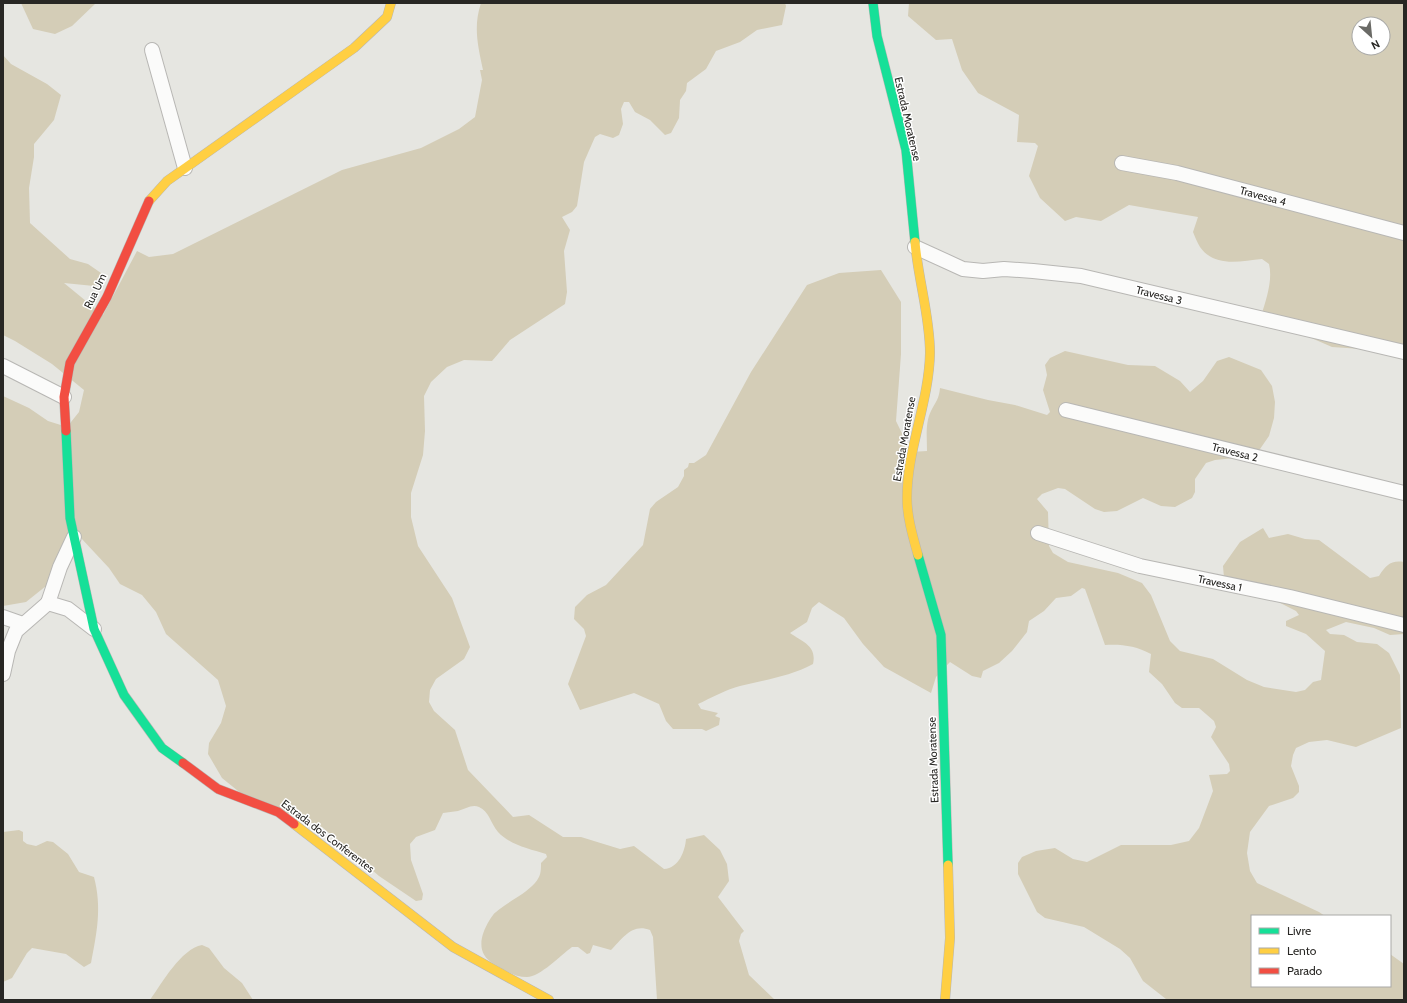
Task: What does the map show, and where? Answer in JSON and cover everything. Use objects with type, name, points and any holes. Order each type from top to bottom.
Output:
[{"type":"street","name":"Rua Um","points":[[74,537],[70,518],[64,397],[70,363],[107,297],[149,201],[167,182],[185,168],[354,48],[387,17],[391,3]]},
{"type":"street","name":"Estrada Moratense","points":[[873,3],[877,36],[906,150],[915,247],[929,328],[930,354],[928,377],[909,471],[907,499],[912,535],[941,635],[950,938],[945,1000]]},
{"type":"street","points":[[152,50],[185,168]]},
{"type":"street","name":"Travessa 4","points":[[1122,163],[1176,173],[1404,232]]},
{"type":"street","name":"Travessa 3","points":[[915,247],[962,269],[983,271],[1004,269],[1033,270],[1081,276],[1404,352]]},
{"type":"street","points":[[3,366],[64,397]]},
{"type":"street","name":"Travessa 2","points":[[1066,410],[1404,493]]},
{"type":"street","name":"Travessa 1","points":[[1038,533],[1140,566],[1290,597],[1404,625]]},
{"type":"street","points":[[3,674],[8,651],[16,630],[48,603],[60,567],[74,537]]},
{"type":"street","name":"Estrada dos Conferentes","points":[[74,537],[94,629],[98,640],[124,695],[162,748],[218,789],[278,812],[453,947],[549,1000]]},
{"type":"street","points":[[48,603],[68,608],[94,629]]},
{"type":"street","points":[[3,617],[23,624]]},
{"type":"shaded area","points":[[21,3],[96,3],[72,26],[55,34],[33,29]]},
{"type":"shaded area","points":[[481,3],[785,3],[786,6],[782,25],[757,30],[740,42],[716,51],[706,69],[687,83],[686,91],[680,100],[679,118],[671,133],[665,135],[650,120],[635,112],[629,102],[624,102],[621,109],[623,124],[619,135],[613,138],[600,134],[595,137],[584,162],[577,206],[572,212],[562,217],[570,230],[564,251],[567,292],[565,304],[510,340],[492,361],[464,360],[447,367],[431,382],[424,396],[425,431],[423,455],[411,493],[411,517],[418,546],[452,598],[470,647],[464,659],[436,679],[430,690],[429,702],[434,711],[455,730],[468,770],[513,817],[529,815],[563,837],[581,837],[620,849],[634,846],[664,869],[674,866],[683,854],[686,839],[704,835],[720,850],[727,864],[729,881],[718,897],[744,931],[741,934],[739,941],[749,975],[775,1000],[657,1000],[653,937],[650,930],[644,928],[638,928],[628,933],[611,950],[593,945],[590,953],[587,954],[578,947],[572,947],[544,970],[532,976],[522,977],[510,973],[488,960],[484,955],[481,944],[483,933],[495,913],[535,883],[540,873],[541,863],[547,857],[546,854],[520,846],[508,840],[498,832],[485,811],[479,807],[471,806],[458,811],[443,813],[435,830],[416,837],[410,844],[411,860],[423,894],[422,900],[416,901],[379,876],[322,827],[243,795],[222,778],[208,754],[209,743],[221,723],[226,706],[218,680],[166,634],[156,612],[142,595],[120,584],[109,568],[81,538],[51,582],[26,602],[3,606],[3,396],[29,408],[48,421],[67,427],[79,412],[84,390],[52,364],[3,335],[3,55],[11,64],[47,84],[61,95],[54,120],[34,144],[34,157],[29,188],[30,223],[70,259],[88,264],[101,273],[101,280],[94,286],[64,283],[103,315],[137,251],[149,257],[173,254],[342,170],[421,148],[459,129],[475,117],[482,80],[480,70],[483,70],[477,36],[477,20]]},
{"type":"shaded area","points":[[909,3],[1404,3],[1404,348],[1391,351],[1332,347],[1261,316],[1270,283],[1269,264],[1262,259],[1237,262],[1220,261],[1206,254],[1200,247],[1193,232],[1198,217],[1129,205],[1101,221],[1076,217],[1065,221],[1040,198],[1029,176],[1038,146],[1035,143],[1017,142],[1019,115],[978,93],[962,70],[952,39],[936,40],[908,16]]},
{"type":"shaded area","points":[[881,270],[901,302],[901,354],[896,421],[911,452],[927,451],[928,420],[940,392],[940,388],[1015,405],[1047,415],[1050,412],[1043,390],[1047,375],[1045,365],[1050,358],[1065,351],[1128,365],[1155,366],[1180,381],[1190,392],[1203,381],[1217,361],[1229,357],[1261,370],[1272,386],[1275,402],[1274,418],[1269,436],[1260,449],[1245,457],[1215,460],[1206,463],[1195,479],[1195,492],[1192,498],[1175,507],[1161,506],[1143,498],[1117,511],[1104,512],[1095,509],[1065,489],[1058,488],[1042,494],[1037,499],[1048,512],[1049,546],[1053,553],[1068,562],[1118,573],[1142,583],[1151,595],[1170,641],[1180,651],[1213,659],[1247,680],[1264,687],[1296,692],[1305,690],[1313,682],[1321,680],[1325,651],[1306,634],[1286,626],[1286,621],[1299,615],[1296,611],[1259,592],[1224,578],[1223,566],[1240,542],[1263,528],[1269,538],[1288,534],[1305,539],[1319,540],[1370,578],[1379,576],[1389,564],[1404,562],[1404,634],[1390,635],[1374,628],[1346,622],[1326,630],[1330,634],[1344,635],[1357,642],[1377,644],[1389,653],[1400,675],[1401,728],[1356,747],[1327,740],[1309,742],[1296,748],[1291,766],[1299,786],[1299,792],[1293,798],[1269,806],[1250,832],[1247,853],[1250,871],[1257,883],[1324,915],[1251,915],[1251,987],[1391,987],[1391,955],[1404,964],[1404,1000],[1166,999],[1143,981],[1130,958],[1120,949],[1084,927],[1045,918],[1037,912],[1018,874],[1018,863],[1022,857],[1036,851],[1055,848],[1073,859],[1087,862],[1121,845],[1171,845],[1189,841],[1199,828],[1213,791],[1209,775],[1227,774],[1230,771],[1229,764],[1211,737],[1216,727],[1214,721],[1199,708],[1182,708],[1175,703],[1162,684],[1149,672],[1151,654],[1129,646],[1105,645],[1085,589],[1082,588],[1071,596],[1056,598],[1044,611],[1029,621],[1027,632],[1012,651],[999,663],[983,671],[981,678],[972,676],[950,662],[936,677],[931,693],[884,667],[863,644],[844,618],[819,602],[812,608],[807,622],[790,633],[808,645],[811,649],[814,658],[813,664],[787,675],[735,687],[698,704],[701,709],[718,713],[715,716],[720,718],[719,725],[706,731],[702,729],[673,729],[666,721],[659,704],[634,693],[580,710],[568,684],[586,636],[584,629],[574,619],[575,607],[587,595],[606,585],[643,545],[650,509],[656,502],[678,487],[684,476],[684,470],[688,467],[689,463],[694,463],[706,455],[751,372],[807,285],[839,273]]},
{"type":"shaded area","points":[[19,830],[23,832],[23,841],[27,844],[36,846],[47,841],[53,842],[68,854],[79,872],[94,877],[98,899],[97,930],[91,963],[84,967],[66,954],[32,948],[27,953],[12,978],[3,982],[3,832]]},
{"type":"shaded area","points":[[202,945],[209,948],[224,968],[242,983],[253,1000],[150,1000],[179,960],[194,948]]},
{"type":"traffic: fast","points":[[873,3],[877,36],[906,150],[915,242]]},
{"type":"traffic: fast","points":[[66,431],[70,518],[94,629],[124,695],[162,748],[183,763]]},
{"type":"traffic: fast","points":[[918,555],[941,635],[948,865]]},
{"type":"traffic: slow","points":[[149,201],[167,181],[354,48],[387,17],[391,3]]},
{"type":"traffic: slow","points":[[915,242],[928,325],[930,353],[926,389],[910,462],[908,480],[908,512],[918,555]]},
{"type":"traffic: slow","points":[[294,824],[453,947],[549,1000]]},
{"type":"traffic: slow","points":[[945,1000],[950,938],[948,865]]},
{"type":"traffic: jam","points":[[66,431],[64,397],[70,363],[107,297],[149,201]]},
{"type":"traffic: jam","points":[[183,763],[218,789],[278,812],[294,824]]}]
